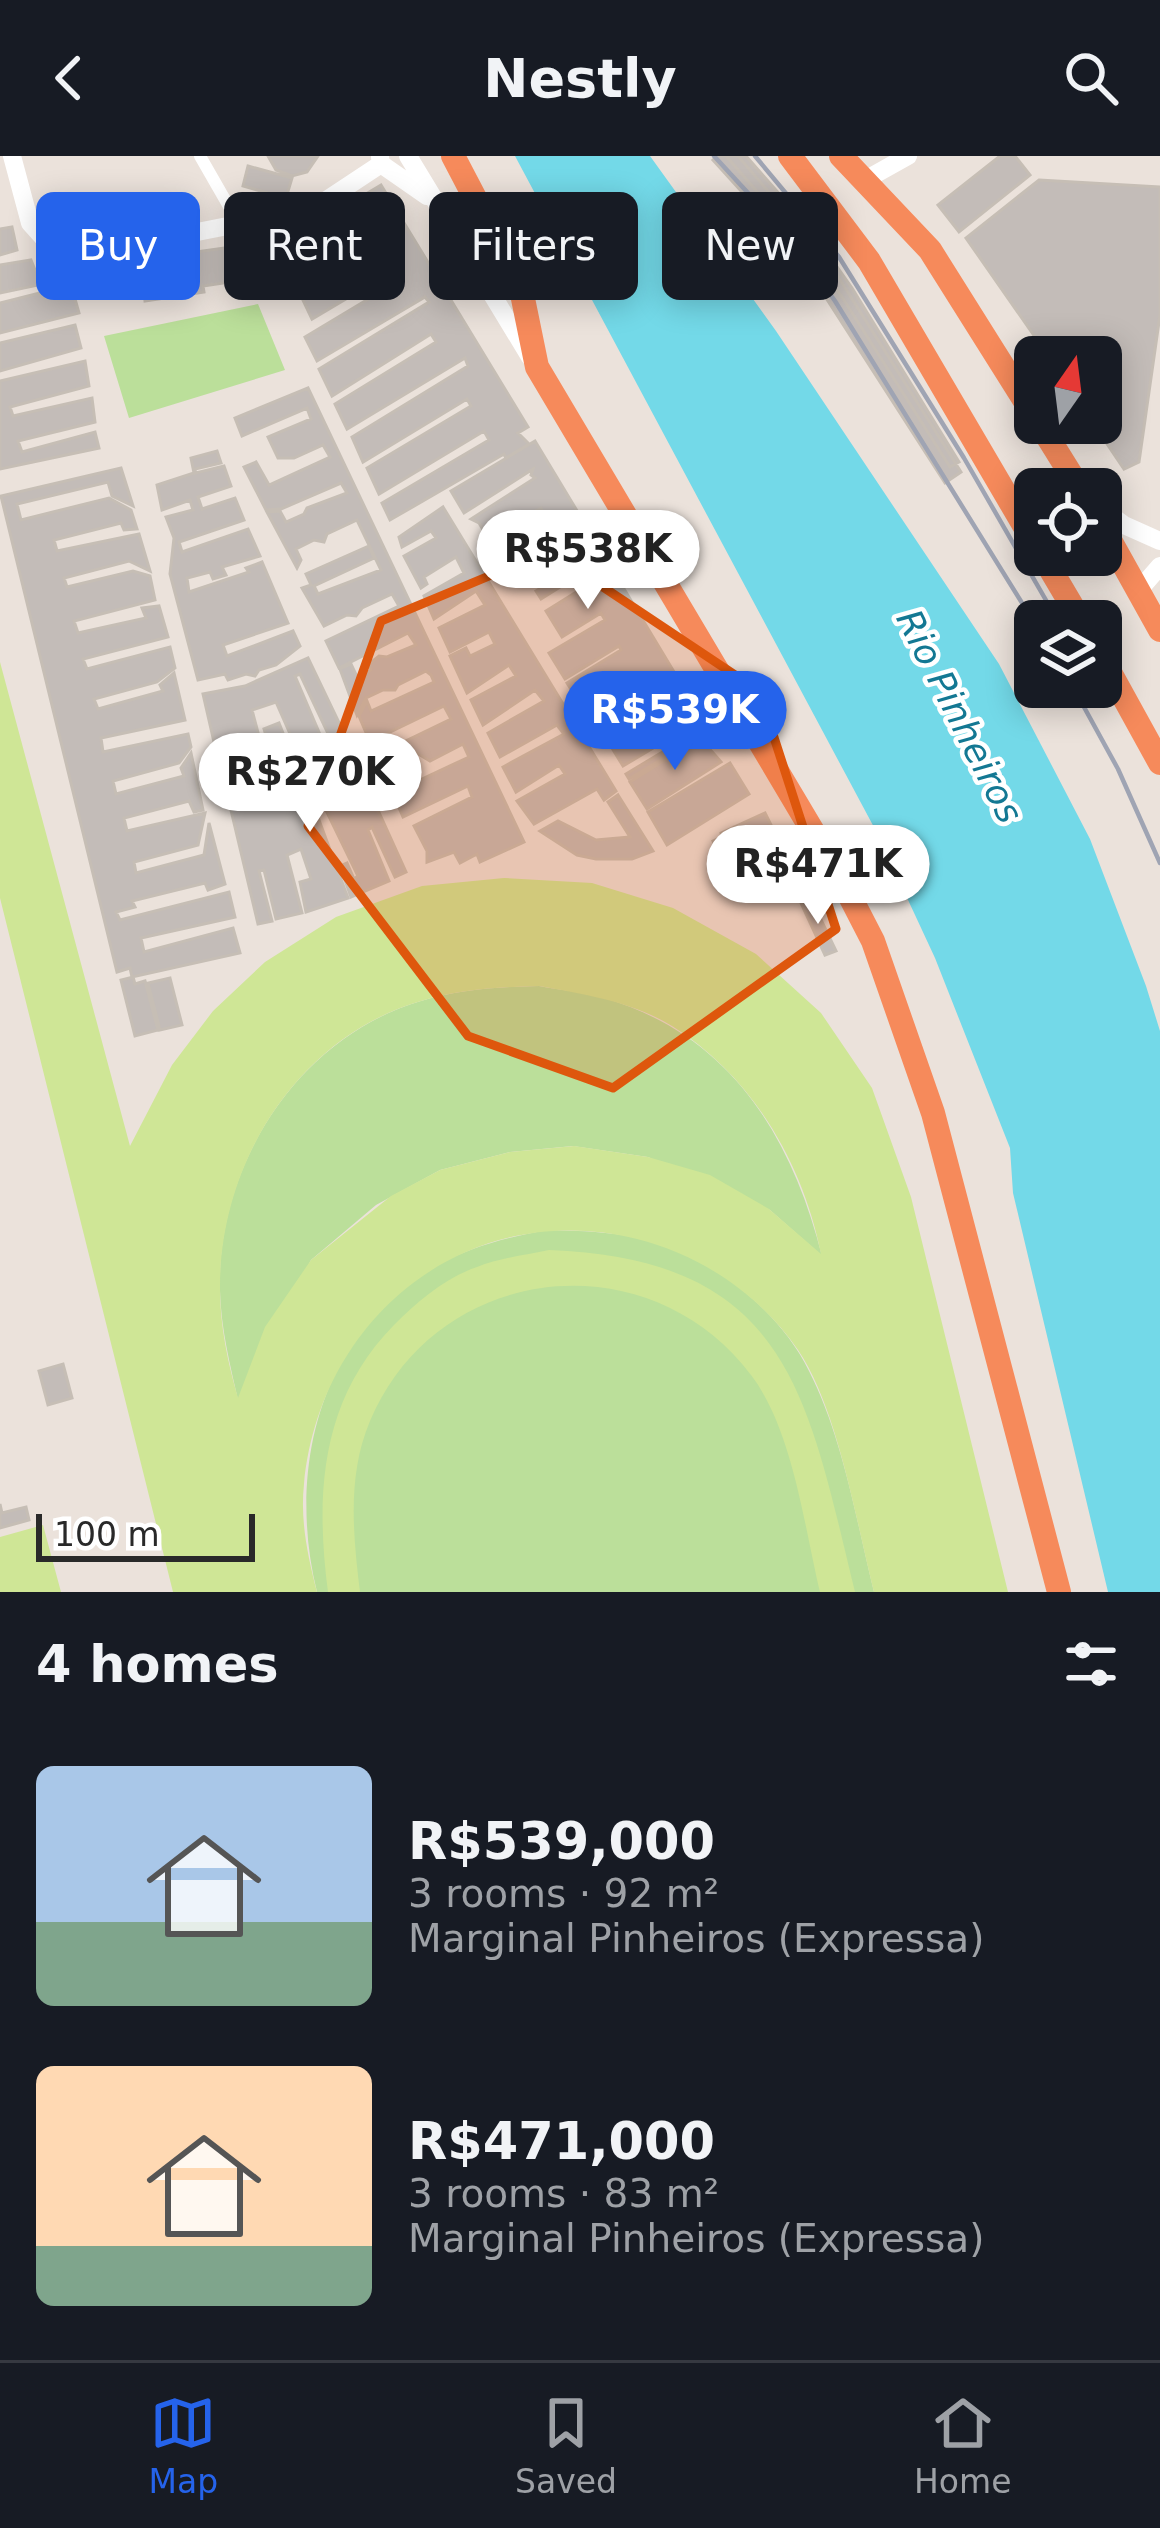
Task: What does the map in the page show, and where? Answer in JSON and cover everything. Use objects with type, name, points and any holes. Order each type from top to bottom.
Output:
[{"type":"highway","points":[[453,156],[520,284],[537,367],[873,941],[933,1113],[1059,1592]]},
{"type":"highway","points":[[790,156],[869,261],[1014,508]]},
{"type":"highway","points":[[824,156],[875,205],[988,339]]},
{"type":"highway","points":[[841,156],[930,250],[1014,382]]},
{"type":"highway","points":[[1122,560],[1160,630]]},
{"type":"highway","points":[[1122,694],[1160,763]]},
{"type":"main road","points":[[12,156],[30,223],[59,248],[83,250],[224,226]]},
{"type":"main road","points":[[408,156],[430,192]]},
{"type":"main road","points":[[865,180],[908,156]]},
{"type":"main road","points":[[337,192],[381,160],[429,197]]},
{"type":"main road","points":[[496,300],[537,367]]},
{"type":"main road","points":[[1122,523],[1160,541]]},
{"type":"main road","points":[[1140,590],[1160,566]]},
{"type":"street","points":[[200,156],[224,198]]},
{"type":"highlighted area","points":[[549,551],[759,691],[836,929],[613,1088],[468,1036],[308,826],[381,621]]},
{"type":"green space","points":[[258,304],[285,370],[129,418],[104,336]]},
{"type":"green space","points":[[0,662],[130,1146],[172,1065],[213,1011],[265,962],[336,917],[422,886],[504,878],[592,883],[673,908],[756,954],[821,1013],[872,1088],[911,1197],[1008,1592],[874,1592],[824,1403],[812,1374],[783,1330],[747,1295],[684,1255],[637,1239],[575,1231],[516,1236],[462,1254],[414,1283],[372,1322],[339,1369],[316,1424],[303,1512],[317,1592],[173,1592],[0,898]],"holes":[[[539,986],[641,1011],[701,1046],[750,1096],[770,1125],[801,1187],[821,1254],[769,1209],[710,1175],[648,1157],[574,1146],[510,1152],[440,1170],[391,1196],[311,1260],[265,1327],[238,1398],[221,1317],[223,1242],[250,1152],[274,1112],[303,1075],[337,1044],[377,1019],[421,1001],[465,991]]]},
{"type":"green space","points":[[539,986],[604,998],[648,1015],[687,1037],[720,1064],[773,1131],[793,1170],[822,1256],[770,1210],[648,1157],[573,1146],[510,1152],[440,1170],[376,1205],[311,1260],[238,1400],[222,1319],[222,1244],[232,1198],[249,1154],[273,1113],[302,1076],[337,1044],[377,1019],[450,994]]},
{"type":"green space","points":[[548,1230],[623,1235],[666,1246],[730,1280],[767,1313],[797,1351],[821,1397],[848,1479],[874,1592],[317,1592],[306,1500],[311,1454],[321,1409],[363,1329],[395,1295],[434,1267],[489,1244]]},
{"type":"green space","points":[[549,1250],[629,1259],[692,1280],[739,1310],[774,1351],[801,1400],[821,1457],[855,1592],[820,1592],[795,1479],[777,1423],[751,1375],[708,1331],[657,1302],[603,1288],[547,1287],[493,1301],[443,1328],[401,1368],[370,1421],[358,1462],[354,1527],[360,1592],[328,1592],[323,1519],[329,1449],[351,1384],[370,1354],[413,1307],[454,1277],[494,1261]]},
{"type":"green space","points":[[43,1525],[61,1592],[0,1592],[0,1537]]},
{"type":"water","name":"Rio Pinheiros","points":[[515,156],[650,156],[676,192],[662,192],[662,300],[754,300],[999,664],[1014,693],[1014,708],[1022,708],[1090,839],[1160,1031],[1160,1592],[1108,1592],[1013,1193],[1010,1148],[935,958],[876,831],[592,300],[638,300],[638,192],[534,192]]},
{"type":"building","points":[[268,156],[318,156],[307,172],[292,176],[276,170]]},
{"type":"building","points":[[726,156],[746,156],[778,192],[757,192]]},
{"type":"building","points":[[738,156],[769,192],[742,192],[713,160]]},
{"type":"building","points":[[1000,156],[1015,156],[1030,175],[959,232],[938,205]]},
{"type":"building","points":[[248,166],[292,178],[288,192],[243,186]]},
{"type":"building","points":[[1039,180],[1160,187],[1160,315],[1139,462],[1124,469],[1107,444],[1122,444],[1122,336],[1034,336],[966,238]]},
{"type":"building","points":[[405,225],[429,264],[429,300],[451,300],[528,427],[518,433],[529,444],[390,520],[382,503],[489,440],[484,431],[379,494],[367,468],[471,406],[467,399],[363,462],[352,437],[468,366],[465,358],[347,429],[335,404],[436,342],[431,334],[332,396],[319,369],[429,302],[425,297],[317,361],[305,337],[367,300],[405,300]]},
{"type":"building","points":[[12,227],[17,250],[0,255],[0,229]]},
{"type":"building","points":[[224,248],[224,283],[203,286],[200,293],[200,251]]},
{"type":"building","points":[[31,260],[36,285],[0,293],[0,265]]},
{"type":"building","points":[[838,268],[959,462],[950,467],[842,297]]},
{"type":"building","points":[[838,277],[961,472],[945,483],[827,300],[838,300]]},
{"type":"building","points":[[36,294],[36,300],[75,300],[79,313],[0,333],[0,303]]},
{"type":"building","points":[[303,300],[344,300],[312,319]]},
{"type":"building","points":[[75,325],[81,348],[0,371],[0,343]]},
{"type":"building","points":[[85,361],[89,386],[10,407],[13,416],[92,398],[95,422],[18,441],[22,452],[95,432],[99,448],[0,469],[0,381]]},
{"type":"building","points":[[308,388],[524,842],[480,862],[477,854],[460,863],[454,852],[427,862],[427,851],[414,826],[472,797],[468,786],[403,817],[383,770],[408,761],[418,765],[403,774],[407,786],[469,757],[463,744],[430,761],[415,752],[381,767],[384,738],[391,748],[451,719],[444,706],[382,736],[378,761],[359,716],[367,701],[371,711],[434,682],[431,675],[426,671],[395,690],[366,698],[357,715],[340,669],[351,664],[358,679],[379,656],[416,645],[408,633],[339,668],[326,641],[399,606],[392,594],[362,608],[356,616],[347,615],[324,626],[302,588],[311,585],[306,574],[369,546],[374,558],[314,586],[318,594],[381,570],[357,520],[327,534],[324,542],[314,540],[296,549],[301,560],[297,568],[267,512],[280,511],[286,522],[307,508],[347,493],[341,483],[281,509],[266,510],[244,467],[256,462],[269,485],[330,457],[323,445],[294,458],[278,458],[268,437],[311,419],[307,408],[242,436],[235,418]]},
{"type":"building","points":[[535,441],[712,735],[703,741],[702,735],[629,779],[626,774],[699,730],[695,723],[623,766],[612,748],[665,716],[658,704],[602,738],[588,714],[639,683],[636,679],[584,710],[567,683],[621,650],[619,646],[565,679],[549,653],[605,620],[601,613],[562,637],[546,611],[594,581],[596,571],[592,567],[541,599],[536,591],[594,555],[576,530],[515,567],[503,546],[547,519],[541,508],[483,541],[485,533],[471,519],[535,478],[533,469],[464,513],[451,491]]},
{"type":"building","points":[[217,451],[221,463],[195,469],[196,473],[224,466],[231,486],[198,497],[202,509],[235,498],[244,520],[179,542],[182,552],[248,529],[260,556],[222,567],[226,575],[213,579],[210,572],[187,578],[189,592],[249,572],[246,568],[262,562],[288,623],[223,645],[227,656],[293,631],[300,646],[255,676],[228,680],[225,674],[198,680],[170,574],[174,538],[166,517],[193,510],[190,500],[162,510],[157,485],[194,473],[191,458]]},
{"type":"building","points":[[121,468],[133,506],[112,496],[108,482],[17,504],[21,520],[109,498],[131,510],[137,529],[124,530],[121,523],[54,540],[57,551],[139,534],[150,571],[129,561],[64,578],[67,587],[133,571],[150,576],[155,600],[74,621],[78,633],[146,618],[142,608],[159,606],[168,637],[83,659],[87,669],[170,647],[175,668],[157,682],[94,699],[98,709],[163,691],[160,685],[174,673],[185,720],[101,738],[103,752],[188,734],[191,747],[179,763],[113,781],[116,794],[184,776],[181,768],[191,753],[203,810],[194,812],[189,801],[124,818],[127,831],[205,813],[198,845],[134,862],[136,873],[204,855],[209,823],[225,884],[208,890],[205,883],[132,901],[135,907],[116,912],[120,920],[229,892],[235,917],[141,938],[144,952],[233,928],[240,953],[132,977],[130,968],[117,972],[1,496]]},
{"type":"building","points":[[443,507],[616,791],[604,800],[597,789],[534,824],[517,801],[565,774],[559,765],[516,792],[503,767],[564,734],[557,725],[500,757],[488,733],[544,701],[535,690],[483,725],[471,700],[516,676],[509,665],[467,693],[450,656],[466,648],[470,656],[495,644],[489,632],[450,652],[439,628],[485,605],[476,591],[434,619],[424,596],[464,573],[456,557],[424,577],[427,584],[421,588],[404,556],[436,538],[431,531],[402,547],[399,537]]},
{"type":"building","points":[[308,658],[344,733],[331,740],[300,674],[295,676],[324,744],[299,754],[276,702],[252,710],[261,744],[268,742],[264,729],[279,723],[292,756],[274,762],[268,751],[272,764],[267,764],[262,745],[266,765],[222,777],[203,694],[245,686]]},
{"type":"building","points":[[700,738],[721,762],[647,809],[630,782]]},
{"type":"building","points":[[348,744],[406,872],[395,877],[372,827],[368,830],[389,881],[351,897],[340,866],[347,863],[354,879],[358,876],[305,767],[300,769],[348,898],[306,912],[300,882],[311,879],[301,849],[287,855],[302,913],[276,919],[264,870],[259,871],[272,921],[258,924],[226,789],[270,778]]},
{"type":"building","points":[[730,763],[749,794],[667,845],[648,812]]},
{"type":"building","points":[[618,795],[653,851],[632,859],[596,859],[577,855],[540,831],[558,821],[596,840],[630,837],[608,802]]},
{"type":"building","points":[[765,813],[796,875],[742,901],[713,841]]},
{"type":"building","points":[[811,899],[836,951],[825,955],[801,903]]},
{"type":"building","points":[[133,977],[135,984],[145,981],[158,1030],[135,1036],[121,980]]},
{"type":"building","points":[[170,978],[182,1025],[160,1030],[148,983]]},
{"type":"building","points":[[63,1364],[72,1398],[48,1405],[39,1371]]},
{"type":"building","points":[[0,1504],[2,1513],[26,1507],[29,1520],[0,1528]]},
{"type":"railway","points":[[714,156],[794,243],[835,301],[1020,600]]},
{"type":"railway","points":[[755,156],[839,257],[1046,600]]},
{"type":"railway","points":[[1085,708],[1160,863]]}]
